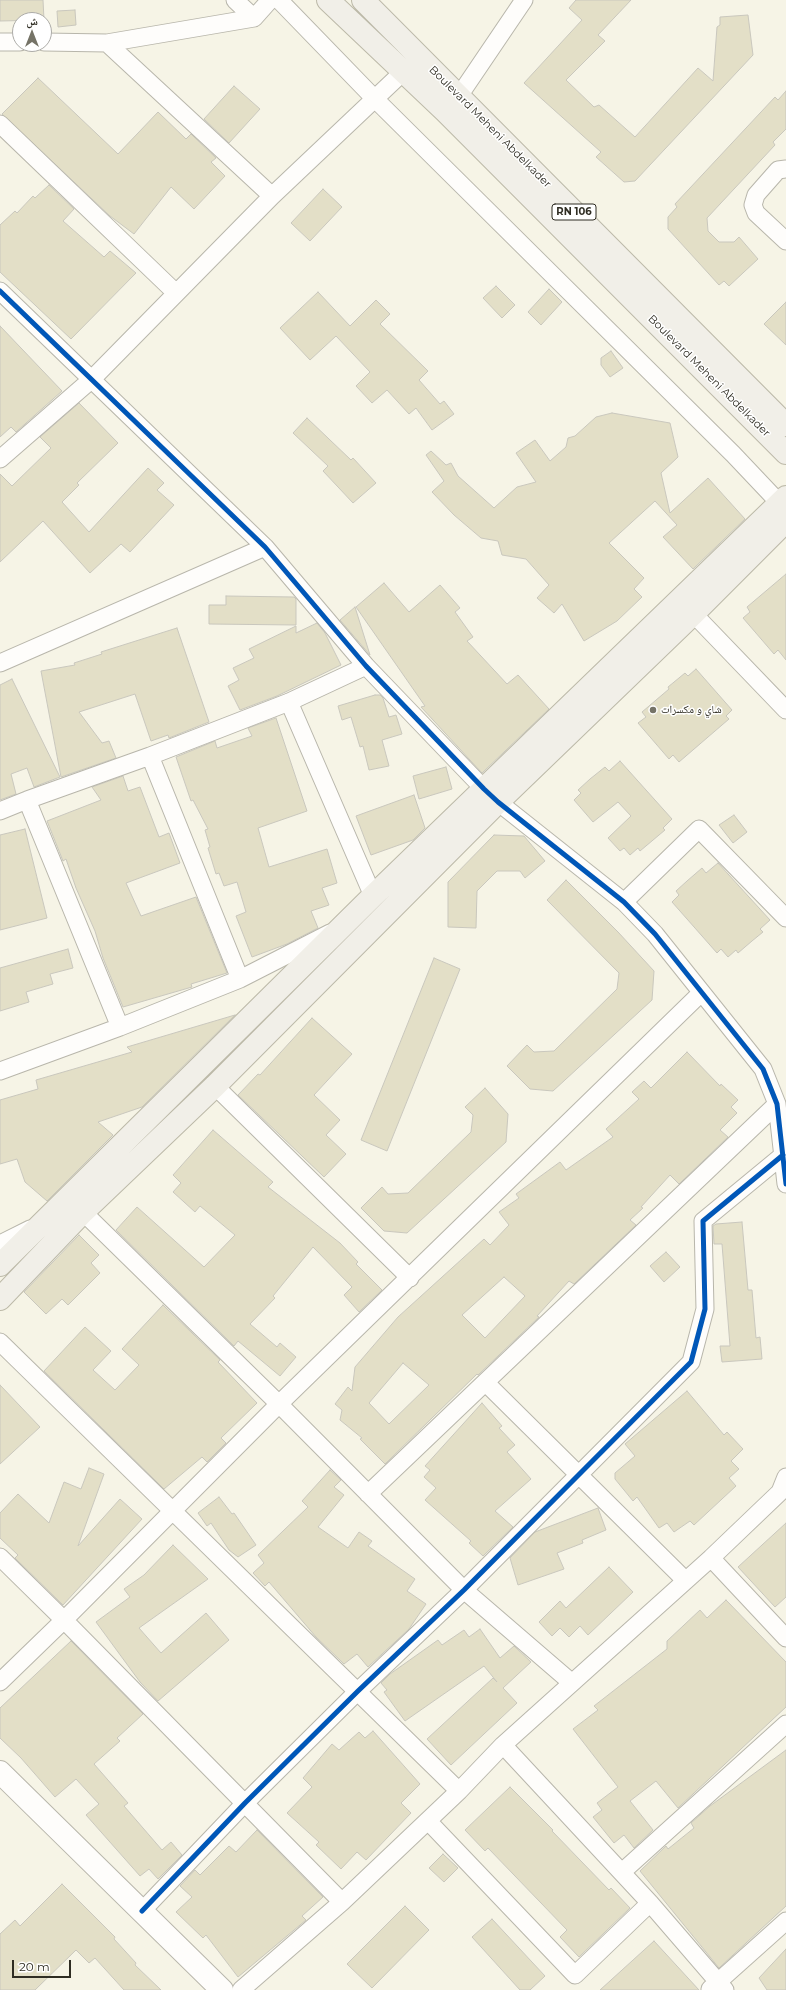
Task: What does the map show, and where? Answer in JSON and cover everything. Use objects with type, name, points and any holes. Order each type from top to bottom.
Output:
[{"type":"main road","points":[[328,0],[403,72],[452,104]]},
{"type":"main road","name":"Boulevard Meheni Abdelkader","points":[[363,0],[452,104],[786,453]]},
{"type":"main road","name":"Boulevard Meheni Abdelkader","points":[[452,104],[786,425]]},
{"type":"main road","points":[[0,1299],[83,1212],[216,1086],[491,796],[687,607],[784,508]]},
{"type":"main road","points":[[0,1265],[373,896],[491,796]]},
{"type":"street","points":[[235,0],[254,18]]},
{"type":"street","points":[[52,42],[107,43],[254,18],[270,0]]},
{"type":"street","points":[[279,0],[374,98],[733,454],[784,508]]},
{"type":"street","points":[[452,104],[524,0]]},
{"type":"street","points":[[0,42],[12,42]]},
{"type":"street","points":[[107,43],[272,196]]},
{"type":"street","points":[[0,459],[92,379],[272,196],[403,72]]},
{"type":"street","points":[[0,124],[176,293]]},
{"type":"street","points":[[786,169],[778,170],[756,195],[753,205],[756,213],[786,241]]},
{"type":"street","points":[[0,291],[265,547],[366,666],[491,796],[624,902],[655,934],[763,1069],[777,1104],[786,1184]]},
{"type":"street","points":[[0,663],[265,547]]},
{"type":"street","points":[[687,607],[786,710]]},
{"type":"street","points":[[0,811],[150,756],[288,702],[366,666]]},
{"type":"street","points":[[288,702],[373,896]]},
{"type":"street","points":[[150,756],[240,979]]},
{"type":"street","points":[[27,800],[120,1027]]},
{"type":"street","points":[[624,902],[699,829],[786,918]]},
{"type":"street","points":[[0,1071],[120,1027],[240,979],[343,926]]},
{"type":"street","points":[[0,1682],[64,1620],[279,1404],[701,993]]},
{"type":"street","points":[[216,1086],[410,1278]]},
{"type":"street","points":[[368,1494],[777,1104]]},
{"type":"street","points":[[142,1911],[245,1803],[358,1691],[464,1590],[691,1362],[705,1309],[703,1221],[783,1155]]},
{"type":"street","points":[[83,1212],[279,1404],[464,1590],[572,1683]]},
{"type":"street","points":[[0,1244],[40,1224]]},
{"type":"street","points":[[0,1342],[459,1791]]},
{"type":"street","points":[[486,1383],[685,1580]]},
{"type":"street","points":[[241,1990],[342,1902],[459,1791],[503,1746],[711,1558],[780,1492],[786,1477]]},
{"type":"street","points":[[0,1557],[342,1902]]},
{"type":"street","points":[[711,1558],[786,1638]]},
{"type":"street","points":[[622,1872],[786,1724]]},
{"type":"street","points":[[503,1746],[650,1903],[717,1988],[786,1921]]},
{"type":"street","points":[[0,1772],[222,1990]]},
{"type":"street","points":[[428,1821],[575,1975],[650,1903]]},
{"type":"building","points":[[0,0],[43,0],[44,12],[12,12],[12,21],[0,21]]},
{"type":"building","points":[[576,0],[631,0],[598,35],[605,41],[566,80],[594,107],[599,105],[635,137],[698,68],[713,81],[717,27],[720,25],[720,17],[748,15],[753,55],[635,181],[624,182],[596,157],[601,152],[524,83],[582,20],[569,8]]},
{"type":"building","points":[[75,10],[76,25],[58,27],[57,11]]},
{"type":"building","points":[[38,78],[118,154],[158,112],[186,139],[191,134],[216,158],[211,162],[225,176],[194,209],[171,187],[134,234],[110,216],[2,114]]},
{"type":"building","points":[[234,86],[260,109],[229,143],[204,119]]},
{"type":"building","points":[[786,91],[786,129],[773,142],[775,145],[707,218],[708,231],[719,242],[734,242],[739,237],[758,259],[729,286],[724,281],[719,285],[668,229],[668,217],[677,207],[675,204],[775,97],[778,100]]},
{"type":"building","points":[[49,185],[74,209],[63,221],[104,257],[110,251],[136,273],[71,339],[0,272],[0,225],[15,211],[17,213],[33,196],[35,198]]},
{"type":"building","points":[[323,189],[342,207],[310,241],[291,223]]},
{"type":"building","points":[[496,286],[515,305],[502,318],[483,298]]},
{"type":"building","points":[[549,289],[562,302],[541,325],[528,312]]},
{"type":"building","points":[[318,292],[350,326],[376,300],[390,314],[380,324],[428,371],[419,380],[440,404],[444,401],[454,414],[432,430],[416,408],[409,414],[387,390],[372,403],[356,386],[370,372],[336,336],[310,360],[280,328]]},
{"type":"building","points":[[786,302],[786,345],[764,324]]},
{"type":"building","points":[[0,326],[62,391],[16,432],[11,427],[0,437]]},
{"type":"building","points":[[611,351],[623,368],[610,377],[601,365],[601,358]]},
{"type":"building","points":[[79,403],[118,443],[77,483],[79,485],[62,502],[89,532],[148,468],[164,483],[157,490],[174,505],[130,552],[121,544],[90,573],[43,521],[0,562],[0,474],[12,486],[51,448],[40,437]]},
{"type":"building","points":[[612,413],[670,423],[678,457],[661,473],[670,513],[708,478],[745,519],[693,569],[663,537],[677,525],[655,501],[609,543],[644,578],[634,589],[642,597],[617,621],[584,641],[562,604],[554,613],[537,598],[549,585],[526,559],[502,555],[498,541],[481,538],[454,515],[432,492],[444,481],[426,455],[431,451],[446,465],[451,463],[458,476],[494,508],[517,487],[536,482],[516,453],[535,440],[550,461],[566,447],[568,438],[575,436],[596,417]]},
{"type":"building","points":[[307,418],[351,460],[353,458],[376,483],[353,503],[323,471],[328,466],[293,433]]},
{"type":"building","points":[[786,574],[786,660],[778,650],[774,654],[743,618],[750,612],[747,607]]},
{"type":"building","points":[[384,583],[409,612],[440,585],[460,608],[455,612],[473,637],[467,641],[507,684],[518,675],[549,709],[482,773],[421,707],[425,706],[356,607]]},
{"type":"building","points":[[226,596],[294,597],[296,599],[296,625],[209,624],[209,605],[226,605]]},
{"type":"building","points":[[355,607],[370,655],[340,620]]},
{"type":"building","points":[[317,623],[325,633],[341,665],[277,696],[240,710],[228,686],[239,680],[233,668],[254,658],[249,649],[296,626],[296,633]]},
{"type":"building","points":[[177,628],[209,722],[169,738],[168,735],[151,741],[135,694],[79,712],[102,743],[109,741],[116,758],[61,777],[41,671],[75,665],[74,663],[102,654],[101,652]]},
{"type":"building","points":[[696,669],[732,710],[726,716],[729,719],[679,762],[673,755],[669,759],[638,723],[646,717],[642,712],[669,689],[668,687],[685,673],[688,676]]},
{"type":"building","points":[[12,679],[60,777],[34,787],[27,768],[11,774],[16,794],[0,800],[0,685]]},
{"type":"building","points":[[375,695],[380,695],[383,698],[389,717],[396,715],[402,734],[382,740],[389,766],[369,770],[363,746],[360,747],[351,717],[342,720],[338,706]]},
{"type":"building","points":[[276,718],[307,811],[258,828],[269,867],[327,849],[337,883],[322,888],[329,905],[311,911],[318,928],[287,944],[252,957],[236,916],[246,912],[237,882],[224,886],[219,873],[216,874],[208,848],[210,847],[205,830],[208,829],[193,800],[191,801],[176,757],[215,741],[217,748],[252,736],[248,728]]},
{"type":"building","points":[[620,761],[672,819],[663,828],[665,830],[640,851],[638,848],[630,855],[624,848],[620,851],[608,838],[631,816],[618,802],[593,822],[574,800],[581,793],[578,790],[590,779],[605,767],[609,771]]},
{"type":"building","points":[[446,767],[452,789],[419,799],[413,776]]},
{"type":"building","points":[[123,776],[128,791],[140,787],[159,837],[169,833],[180,863],[126,883],[141,916],[196,897],[227,973],[191,984],[192,987],[123,1007],[66,859],[63,861],[47,821],[101,800],[92,787]]},
{"type":"building","points":[[414,795],[425,828],[413,840],[371,855],[356,816]]},
{"type":"building","points":[[734,815],[747,832],[733,843],[719,825]]},
{"type":"building","points":[[25,829],[47,918],[0,930],[0,835]]},
{"type":"building","points":[[494,835],[524,836],[545,861],[525,878],[520,871],[497,871],[477,891],[476,928],[448,927],[448,882]]},
{"type":"building","points":[[718,863],[770,920],[760,929],[763,932],[738,953],[736,950],[728,957],[721,949],[717,953],[672,902],[679,895],[676,891],[702,868],[706,873]]},
{"type":"building","points":[[566,880],[618,932],[654,971],[652,1000],[553,1091],[530,1089],[507,1066],[527,1045],[534,1052],[554,1051],[617,989],[619,973],[547,900]]},
{"type":"building","points":[[68,949],[73,968],[50,974],[53,984],[26,992],[29,1002],[0,1011],[0,968]]},
{"type":"building","points":[[434,958],[460,969],[387,1151],[361,1140]]},
{"type":"building","points":[[235,1015],[142,1107],[98,1122],[113,1135],[47,1201],[25,1182],[17,1159],[0,1164],[0,1100],[38,1089],[36,1080],[132,1052],[127,1047]]},
{"type":"building","points":[[312,1018],[352,1054],[314,1095],[340,1120],[326,1135],[346,1154],[324,1177],[238,1095],[258,1074],[260,1075]]},
{"type":"building","points":[[687,1052],[720,1086],[721,1084],[738,1100],[731,1107],[737,1113],[720,1130],[728,1137],[679,1184],[670,1175],[641,1207],[643,1208],[630,1220],[636,1225],[574,1284],[569,1281],[537,1316],[539,1317],[478,1375],[477,1374],[385,1464],[360,1439],[362,1438],[340,1420],[342,1410],[335,1404],[348,1387],[352,1391],[355,1367],[398,1317],[484,1239],[490,1245],[509,1225],[499,1212],[519,1198],[516,1194],[560,1162],[566,1170],[613,1137],[606,1129],[639,1099],[632,1092],[644,1081],[651,1088]],"holes":[[[504,1277],[525,1296],[485,1338],[462,1315]],[[403,1363],[429,1385],[389,1424],[369,1403]]]},
{"type":"building","points":[[485,1088],[508,1114],[506,1142],[407,1233],[384,1231],[361,1208],[382,1187],[388,1194],[408,1193],[471,1132],[473,1115],[465,1107]]},
{"type":"building","points":[[213,1130],[273,1182],[268,1187],[340,1243],[358,1262],[356,1264],[382,1290],[359,1312],[344,1295],[352,1287],[313,1247],[273,1296],[275,1298],[250,1324],[277,1347],[280,1343],[296,1357],[280,1376],[238,1341],[234,1346],[116,1230],[137,1207],[204,1267],[235,1235],[200,1206],[195,1212],[173,1192],[181,1183],[173,1175]]},
{"type":"building","points":[[742,1222],[748,1290],[752,1290],[756,1338],[760,1337],[762,1359],[722,1362],[720,1346],[730,1346],[722,1244],[714,1244],[713,1226],[716,1224]]},
{"type":"building","points":[[79,1235],[99,1255],[91,1263],[100,1273],[68,1305],[62,1299],[46,1314],[24,1292]]},
{"type":"building","points":[[666,1252],[680,1267],[664,1282],[650,1266]]},
{"type":"building","points":[[163,1305],[220,1360],[218,1362],[257,1403],[221,1438],[226,1443],[207,1462],[202,1457],[164,1489],[44,1371],[85,1327],[111,1351],[93,1370],[115,1390],[139,1365],[122,1349]]},
{"type":"building","points":[[0,1385],[40,1427],[0,1464]]},
{"type":"building","points":[[687,1391],[724,1435],[727,1432],[743,1449],[731,1461],[739,1469],[729,1478],[736,1486],[694,1525],[690,1521],[674,1532],[667,1523],[659,1528],[637,1497],[633,1501],[615,1479],[615,1473],[635,1456],[625,1444]]},
{"type":"building","points":[[482,1403],[502,1426],[499,1428],[515,1445],[507,1452],[531,1479],[495,1511],[513,1527],[483,1556],[469,1543],[471,1541],[425,1500],[436,1488],[424,1477],[430,1470],[425,1466]]},
{"type":"building","points":[[89,1468],[104,1474],[78,1546],[120,1499],[142,1519],[63,1605],[15,1558],[18,1555],[0,1538],[0,1513],[18,1494],[49,1523],[64,1482],[81,1489]]},
{"type":"building","points":[[330,1470],[341,1480],[334,1487],[344,1495],[318,1527],[348,1548],[359,1532],[372,1541],[368,1546],[415,1579],[407,1591],[426,1604],[409,1629],[368,1667],[357,1654],[344,1664],[316,1637],[269,1582],[265,1586],[253,1573],[264,1563],[258,1555],[308,1507],[302,1501]]},
{"type":"building","points":[[219,1497],[232,1514],[234,1513],[256,1545],[238,1557],[229,1550],[211,1523],[207,1526],[198,1513]]},
{"type":"building","points":[[598,1508],[606,1530],[582,1540],[583,1543],[557,1553],[564,1569],[518,1585],[510,1558],[535,1532]]},
{"type":"building","points":[[786,1523],[786,1597],[775,1607],[738,1567]]},
{"type":"building","points":[[173,1545],[208,1579],[139,1628],[161,1653],[206,1613],[229,1640],[158,1701],[140,1682],[96,1622],[130,1597],[124,1589],[144,1575]]},
{"type":"building","points":[[609,1567],[633,1592],[588,1635],[580,1626],[569,1637],[560,1628],[552,1636],[539,1622],[560,1601],[566,1608]]},
{"type":"building","points":[[726,1600],[786,1662],[786,1707],[678,1808],[656,1781],[630,1801],[653,1830],[634,1848],[624,1835],[614,1843],[593,1817],[602,1810],[597,1803],[618,1787],[573,1729],[598,1710],[594,1706],[667,1649],[667,1641],[700,1610],[707,1618]]},
{"type":"building","points":[[480,1629],[500,1658],[514,1646],[531,1662],[503,1688],[517,1703],[451,1765],[427,1739],[493,1678],[497,1682],[484,1666],[405,1721],[384,1692],[387,1690],[381,1683],[390,1674],[438,1640],[442,1645],[464,1630],[469,1637]]},
{"type":"building","points":[[71,1641],[143,1714],[117,1738],[120,1741],[94,1764],[128,1803],[124,1806],[162,1850],[171,1842],[182,1855],[158,1879],[149,1869],[140,1876],[86,1815],[99,1804],[76,1779],[55,1797],[21,1758],[0,1738],[0,1708]]},
{"type":"building","points":[[373,1731],[420,1784],[401,1803],[411,1813],[366,1860],[357,1852],[341,1869],[316,1845],[319,1842],[287,1813],[312,1787],[303,1778],[332,1744],[339,1750],[359,1732],[365,1738]]},
{"type":"building","points":[[786,1750],[786,1906],[719,1968],[640,1871],[666,1846],[668,1849],[694,1828],[691,1823],[710,1806]]},
{"type":"building","points":[[510,1787],[553,1830],[552,1831],[609,1890],[611,1888],[630,1908],[579,1957],[560,1937],[567,1930],[488,1848],[485,1851],[465,1830]]},
{"type":"building","points":[[257,1830],[323,1897],[302,1916],[306,1920],[238,1977],[206,1935],[203,1938],[176,1912],[192,1897],[180,1886],[195,1870],[200,1875],[229,1846],[236,1852]]},
{"type":"building","points":[[443,1854],[458,1868],[444,1882],[429,1868]]},
{"type":"building","points":[[62,1884],[115,1937],[114,1939],[136,1963],[135,1965],[161,1990],[124,1990],[95,1958],[89,1963],[76,1950],[35,1990],[0,1990],[0,1934],[15,1920],[20,1926]]},
{"type":"building","points":[[405,1906],[429,1930],[372,1988],[347,1964]]},
{"type":"building","points":[[492,1919],[545,1976],[530,1990],[520,1990],[472,1937]]},
{"type":"building","points":[[654,1941],[699,1990],[600,1990]]},
{"type":"building","points":[[786,1949],[786,1990],[767,1990],[759,1978]]},
{"type":"cycle path","points":[[0,291],[265,547],[366,666],[484,789],[498,802],[624,902],[655,934],[763,1069],[777,1104],[786,1184]]},
{"type":"cycle path","points":[[142,1911],[245,1803],[358,1691],[464,1590],[691,1362],[705,1309],[703,1221],[783,1155]]},
{"type":"place","name":"شاي و مكسرات","points":[[653,710]]}]
